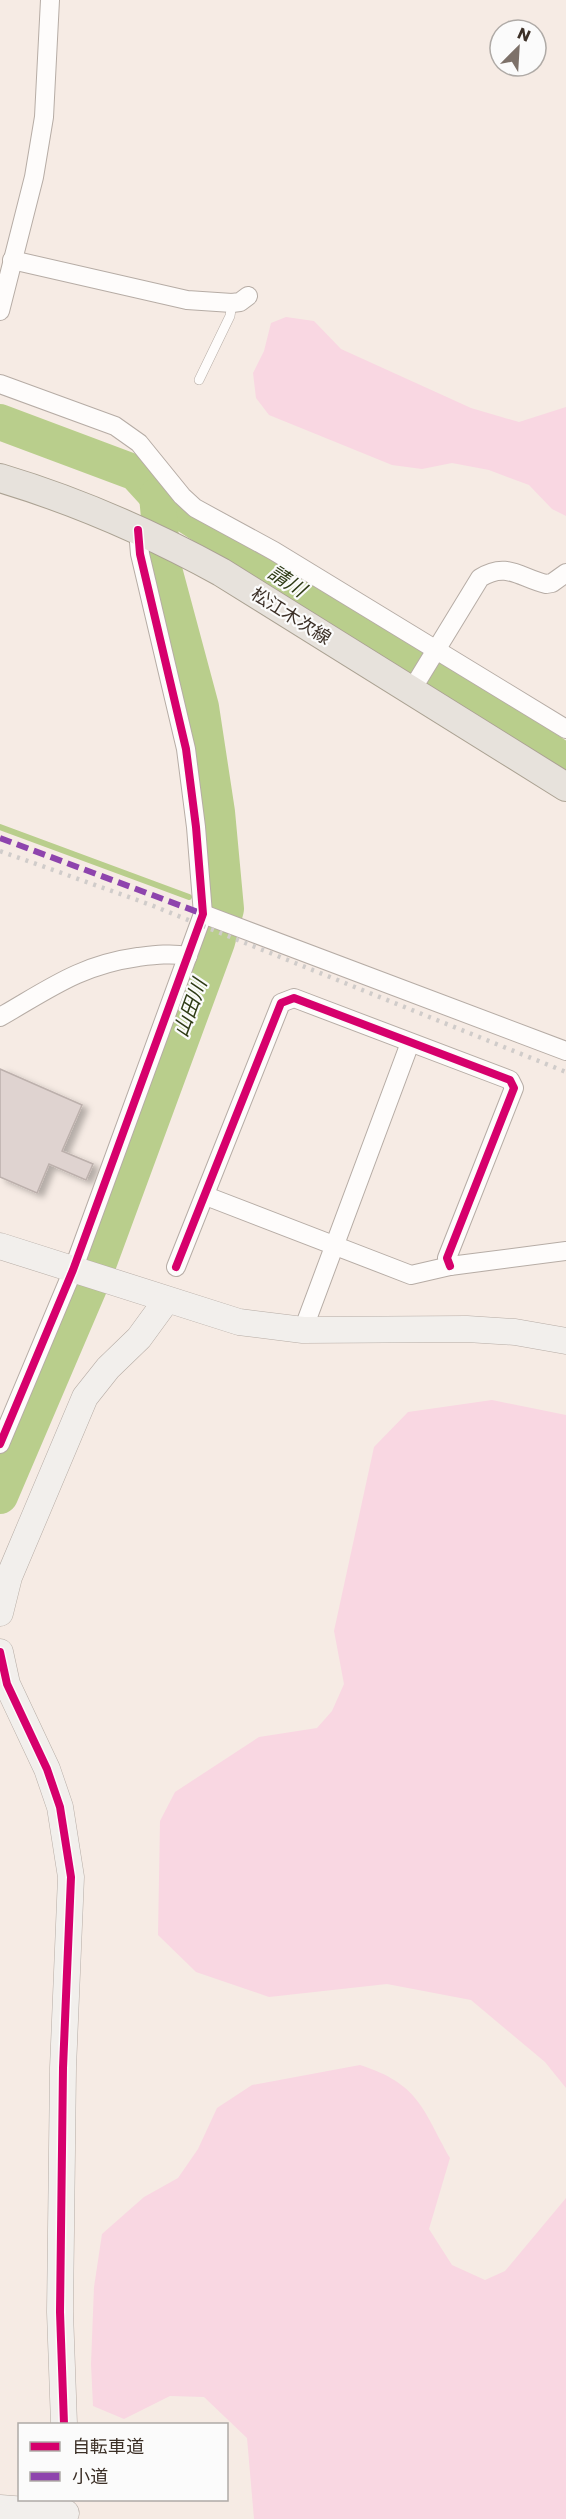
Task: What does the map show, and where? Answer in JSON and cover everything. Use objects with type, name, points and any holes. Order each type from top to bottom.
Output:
[{"type":"main road","name":"松江木次線","points":[[0,478],[85,507],[143,532],[221,572],[415,685],[566,787]]},
{"type":"street","points":[[0,311],[2,292],[34,177],[44,117],[50,0]]},
{"type":"street","points":[[12,260],[170,297],[240,299]]},
{"type":"street","points":[[0,384],[115,426],[129,434],[195,508],[274,551],[436,652],[566,729]]},
{"type":"street","points":[[0,1444],[86,1274],[188,956],[208,916],[186,749],[140,554],[143,532]]},
{"type":"street","points":[[415,685],[474,587],[488,573],[497,570],[508,571],[552,584],[566,573]]},
{"type":"street","points":[[208,916],[566,1051]]},
{"type":"street","points":[[0,1017],[70,975],[94,966],[174,953],[188,956]]},
{"type":"street","points":[[176,1267],[281,1003],[294,998],[510,1080],[514,1088],[447,1258],[450,1266]]},
{"type":"street","points":[[303,1330],[410,1043]]},
{"type":"street","points":[[206,1196],[411,1275],[450,1266],[566,1251]]},
{"type":"street","points":[[0,1246],[166,1301],[239,1322],[303,1330],[467,1329],[515,1332],[566,1341]]},
{"type":"street","points":[[0,1613],[9,1577],[85,1397],[108,1368],[139,1338],[166,1301]]},
{"type":"street","points":[[0,1652],[8,1684],[47,1769],[60,1807],[71,1877],[63,2068],[60,2312],[64,2423]]},
{"type":"street","points":[[0,2508],[66,2511]]},
{"type":"lane","points":[[199,380],[240,299]]},
{"type":"shaded area","points":[[286,317],[314,321],[341,349],[471,408],[519,422],[566,407],[566,516],[552,509],[529,485],[489,470],[452,463],[422,469],[392,465],[269,415],[256,398],[253,373],[264,351],[271,323]]},
{"type":"shaded area","points":[[492,1400],[566,1415],[566,2088],[545,2062],[471,2000],[387,1984],[269,1997],[196,1972],[158,1935],[160,1821],[175,1792],[259,1737],[317,1728],[332,1711],[344,1684],[334,1631],[374,1447],[408,1412]]},
{"type":"shaded area","points":[[360,2065],[380,2072],[395,2081],[417,2100],[450,2158],[429,2229],[452,2265],[485,2280],[505,2271],[566,2198],[566,2519],[254,2519],[247,2438],[204,2397],[170,2396],[124,2419],[93,2406],[91,2364],[94,2287],[102,2234],[144,2197],[178,2178],[198,2149],[217,2108],[252,2085]]},
{"type":"building","points":[[0,1069],[82,1105],[62,1151],[93,1164],[86,1180],[49,1164],[37,1193],[0,1177]]},
{"type":"waterway","name":"請川","points":[[0,422],[136,473],[157,496],[566,762]]},
{"type":"waterway","name":"山田川","points":[[0,1496],[94,1276],[217,942],[226,909],[217,812],[201,707],[164,569],[157,496]]},
{"type":"waterway","points":[[0,827],[189,897]]},
{"type":"waterway","points":[[217,906],[226,909]]},
{"type":"railway","points":[[0,851],[151,905],[566,1072]]},
{"type":"marked path","points":[[0,838],[203,914]]},
{"type":"cycle path","points":[[0,1444],[73,1270],[203,914],[196,827],[186,749],[140,554],[138,530]]},
{"type":"cycle path","points":[[176,1267],[281,1003],[294,998],[510,1080],[514,1088],[447,1258],[450,1266]]},
{"type":"cycle path","points":[[0,1652],[7,1684],[47,1769],[60,1807],[71,1877],[63,2068],[60,2312],[64,2423]]}]
